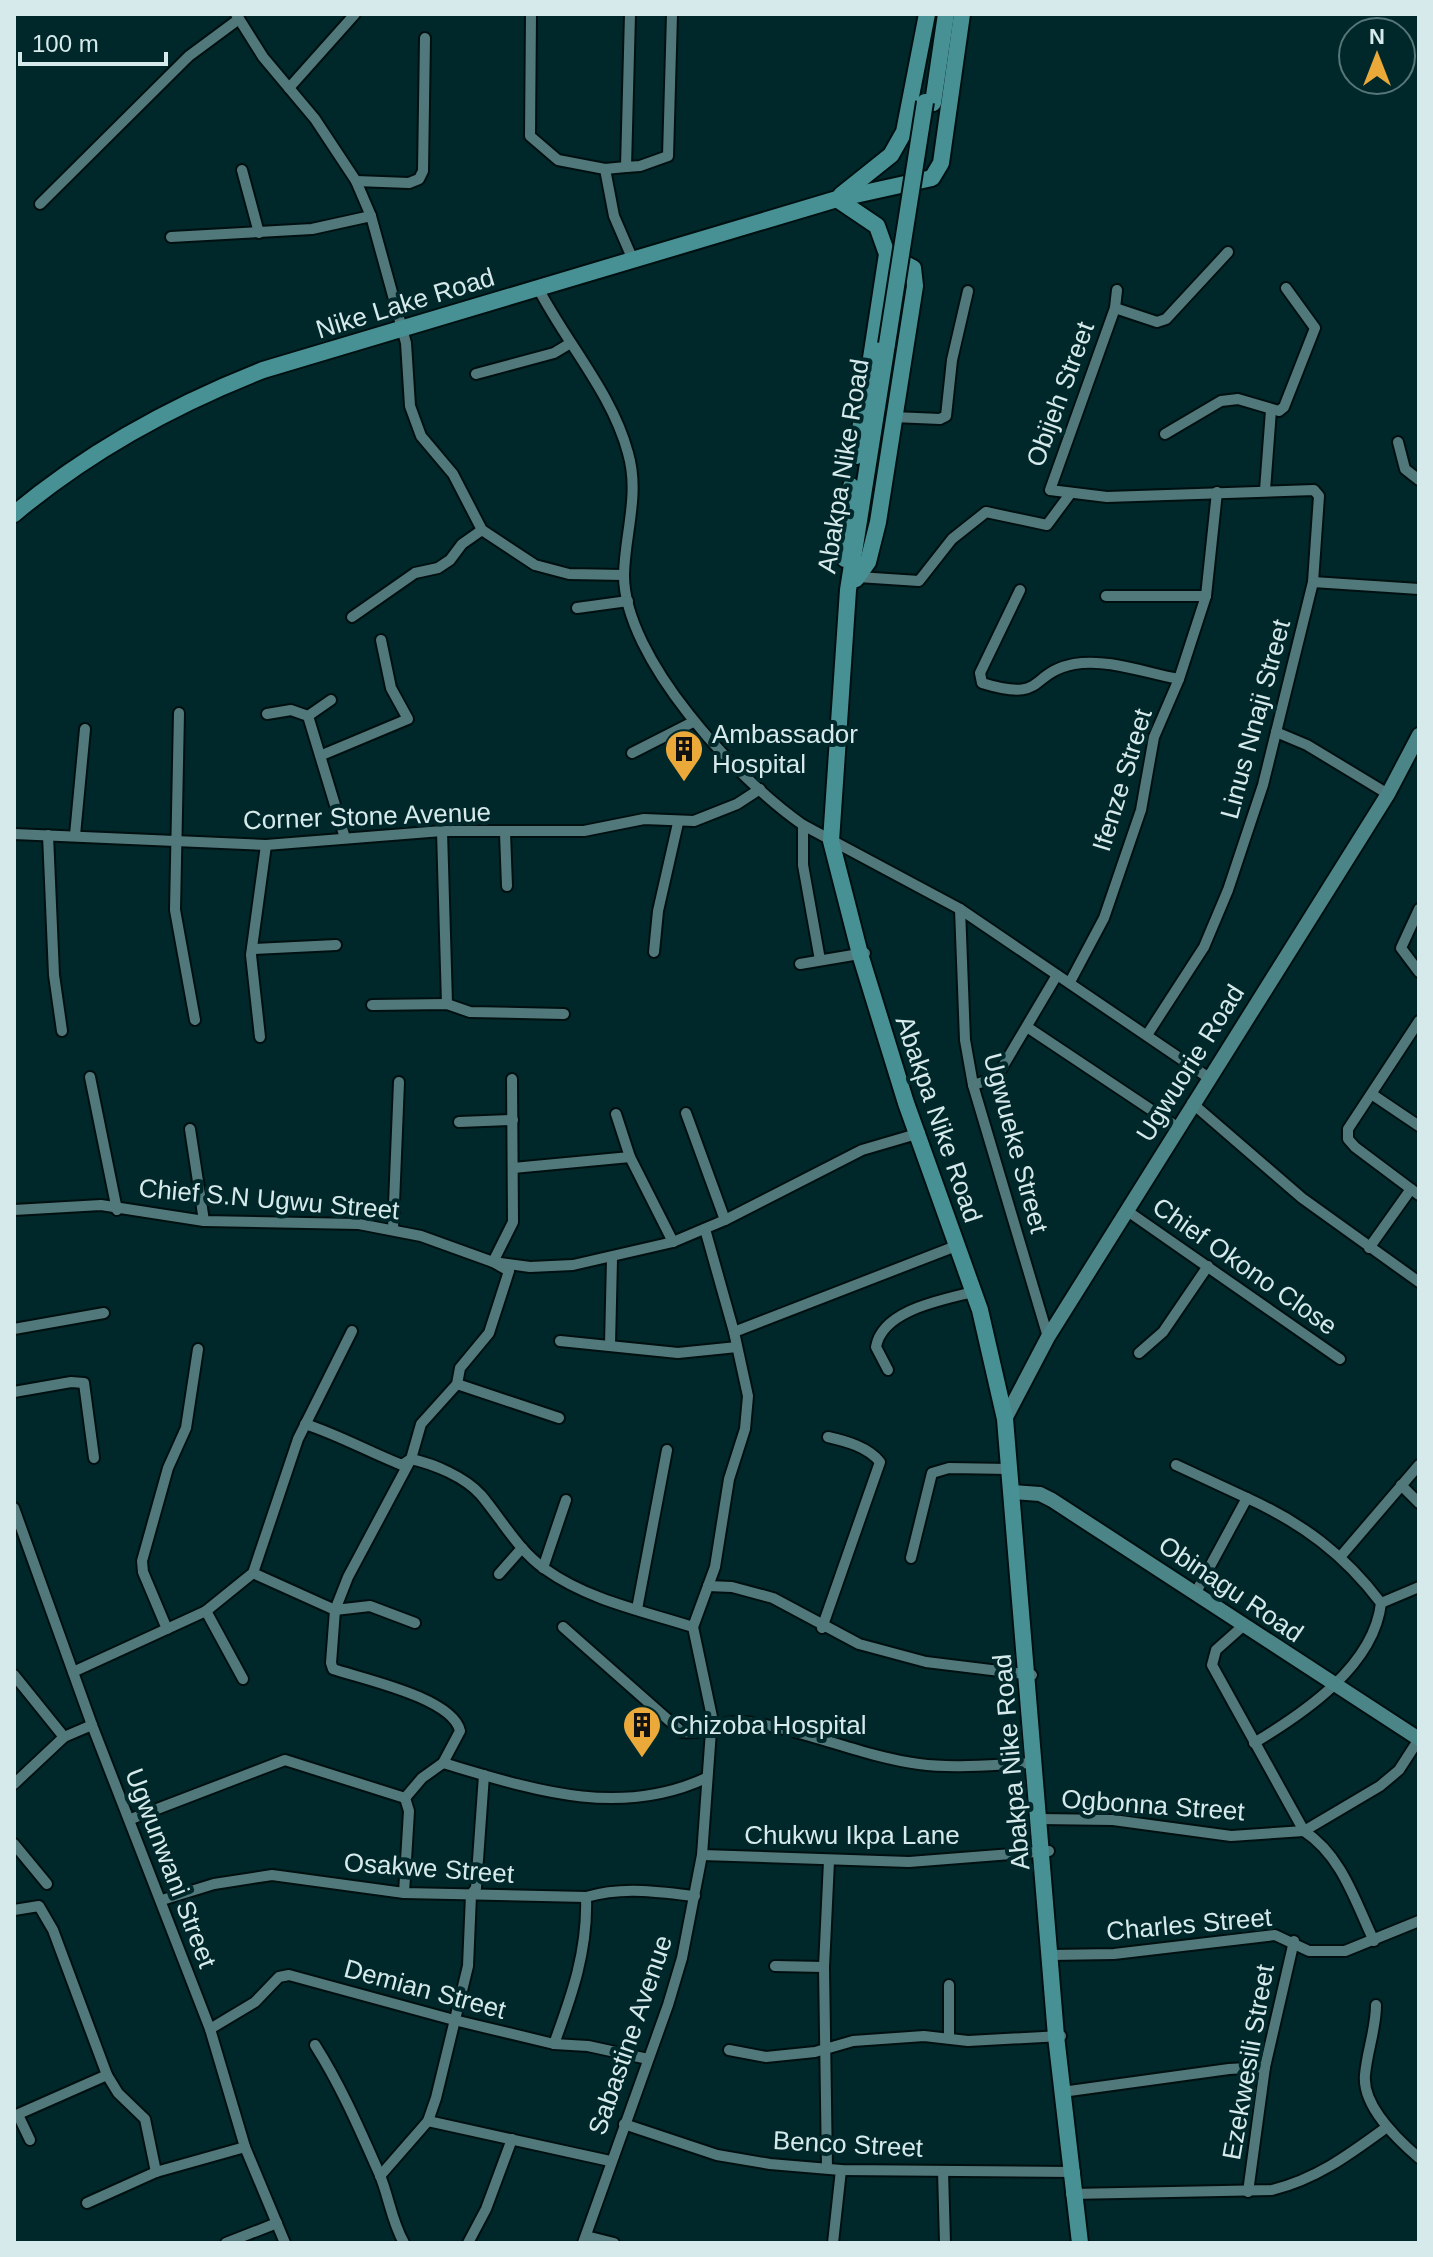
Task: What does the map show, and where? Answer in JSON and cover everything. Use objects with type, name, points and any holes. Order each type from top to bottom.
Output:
[{"type":"main road","points":[[887,254],[910,264],[916,274],[878,522],[868,562],[855,578],[845,557],[846,514],[887,254],[877,226],[837,199],[891,155],[904,132],[927,14]]},
{"type":"main road","name":"Abakpa Nike Road","points":[[929,103],[939,14]]},
{"type":"main road","name":"Abakpa Nike Road","points":[[946,14],[929,103],[855,578],[830,840],[919,1134],[973,1292],[1007,1415],[1010,1469],[1015,1492]]},
{"type":"main road","name":"Nike Lake Road","points":[[14,514],[68,470],[180,404],[263,370],[837,199],[932,178],[937,172],[962,14]]},
{"type":"main road","name":"Abakpa Nike Road","points":[[919,1134],[983,1304],[1007,1415],[1046,1851],[1059,2036],[1074,2194],[1082,2243]]},
{"type":"street","points":[[289,88],[355,14]]},
{"type":"street","points":[[531,14],[530,136],[558,160],[605,169],[640,166],[668,156],[672,14]]},
{"type":"street","points":[[626,167],[630,14]]},
{"type":"street","points":[[40,204],[189,56],[238,16],[263,57],[356,181],[371,216],[406,343],[410,406],[421,436],[453,474],[482,530],[535,565],[569,574],[624,575]]},
{"type":"street","points":[[356,181],[409,183],[419,179],[423,171],[425,38]]},
{"type":"street","points":[[605,169],[614,216],[633,260]]},
{"type":"street","points":[[242,170],[259,233]]},
{"type":"street","points":[[171,237],[312,229],[371,216]]},
{"type":"street","points":[[1115,308],[1157,322],[1166,319],[1228,252]]},
{"type":"street","points":[[538,288],[569,344],[615,415],[629,456],[632,525],[624,575],[628,601],[635,623],[657,665],[693,722],[760,789],[803,825],[960,909],[1209,1078]]},
{"type":"street","points":[[1165,434],[1221,401],[1238,399],[1279,411],[1284,407],[1315,328],[1286,288]]},
{"type":"street","name":"Obijeh Street","points":[[1117,290],[1115,308],[1050,485],[1053,492],[1107,497],[1217,492]]},
{"type":"street","points":[[893,417],[940,419],[946,416],[952,360],[968,291]]},
{"type":"street","points":[[476,374],[554,353],[569,344]]},
{"type":"street","points":[[1265,490],[1271,410]]},
{"type":"street","points":[[1398,442],[1405,469],[1419,480]]},
{"type":"street","name":"Linus Nnaji Street","points":[[1147,1035],[1204,947],[1228,890],[1296,664],[1313,582],[1317,492],[1217,492]]},
{"type":"street","name":"Ifenze Street","points":[[1070,982],[1104,918],[1141,810],[1154,737],[1179,679],[1206,596],[1217,492]]},
{"type":"street","points":[[855,578],[919,581],[952,539],[986,512],[1047,525],[1070,494]]},
{"type":"street","points":[[352,617],[415,573],[438,568],[450,560],[462,544],[482,530]]},
{"type":"street","points":[[1313,582],[1419,589]]},
{"type":"street","points":[[1020,590],[980,673],[982,683],[1024,691],[1038,686],[1057,669],[1087,663],[1111,664],[1179,679]]},
{"type":"street","points":[[1106,596],[1206,596]]},
{"type":"street","points":[[577,608],[628,601]]},
{"type":"street","points":[[322,755],[408,719],[391,688],[381,640]]},
{"type":"street","points":[[308,716],[331,700]]},
{"type":"street","points":[[267,714],[291,710],[308,716]]},
{"type":"street","points":[[179,713],[175,910],[195,1020]]},
{"type":"street","points":[[308,716],[345,838]]},
{"type":"street","points":[[632,753],[693,722]]},
{"type":"street","points":[[75,835],[85,729]]},
{"type":"street","points":[[1276,732],[1307,745],[1388,794]]},
{"type":"street","name":"Ugwuorie Road","points":[[1007,1415],[1048,1337],[1388,794],[1419,735]]},
{"type":"street","name":"Corner Stone Avenue","points":[[14,834],[266,845],[442,831],[584,831],[644,819],[678,823],[694,821],[737,804],[760,789]]},
{"type":"street","points":[[654,952],[658,911],[678,823]]},
{"type":"street","points":[[803,825],[803,865],[820,960]]},
{"type":"street","points":[[442,831],[447,1004]]},
{"type":"street","points":[[505,833],[507,886]]},
{"type":"street","points":[[48,835],[54,975],[62,1031]]},
{"type":"street","points":[[260,1037],[253,988],[252,949],[266,845]]},
{"type":"street","name":"Ugwueke Street","points":[[960,909],[965,1040],[973,1085],[1048,1337]]},
{"type":"street","points":[[1419,909],[1401,948],[1419,972]]},
{"type":"street","points":[[252,949],[336,945]]},
{"type":"street","points":[[800,964],[863,954]]},
{"type":"street","points":[[973,1085],[996,1078],[1057,975]]},
{"type":"street","points":[[372,1005],[447,1004],[470,1012],[564,1014]]},
{"type":"street","points":[[1369,1248],[1415,1192],[1348,1139],[1348,1129],[1419,1021]]},
{"type":"street","points":[[1027,1027],[1177,1127]]},
{"type":"street","points":[[90,1077],[117,1210]]},
{"type":"street","points":[[405,1798],[422,1778],[443,1763],[460,1731],[453,1716],[407,1693],[333,1669],[331,1651],[335,1610],[371,1531],[411,1459],[421,1424],[457,1384],[460,1368],[489,1333],[509,1271],[493,1262],[513,1222],[512,1079]]},
{"type":"street","points":[[393,1228],[399,1082]]},
{"type":"street","points":[[1373,1095],[1419,1126]]},
{"type":"street","points":[[1192,1103],[1302,1198],[1419,1282]]},
{"type":"street","points":[[686,1113],[725,1220]]},
{"type":"street","points":[[616,1114],[630,1157],[673,1242]]},
{"type":"street","points":[[459,1122],[513,1120]]},
{"type":"street","points":[[190,1129],[204,1221]]},
{"type":"street","name":"Chief S.N Ugwu Street","points":[[14,1210],[81,1205],[140,1210],[204,1221],[393,1228],[493,1262],[530,1267],[612,1259],[673,1242],[725,1220],[862,1150],[919,1134]]},
{"type":"street","points":[[513,1168],[630,1157]]},
{"type":"street","name":"Chief Okono Close","points":[[1126,1210],[1340,1359]]},
{"type":"street","points":[[411,1459],[457,1477],[479,1492],[522,1548],[543,1568],[575,1588],[693,1627],[715,1567],[729,1479],[745,1429],[748,1396],[734,1332],[705,1229]]},
{"type":"street","points":[[734,1332],[956,1246]]},
{"type":"street","points":[[610,1345],[612,1259]]},
{"type":"street","points":[[1139,1353],[1163,1332],[1208,1266]]},
{"type":"street","points":[[888,1370],[876,1347],[883,1329],[897,1318],[973,1292]]},
{"type":"street","points":[[14,1329],[104,1313]]},
{"type":"street","points":[[73,1672],[206,1611],[253,1573],[305,1424],[352,1331]]},
{"type":"street","points":[[560,1341],[678,1353],[737,1347]]},
{"type":"street","points":[[167,1629],[143,1572],[142,1561],[168,1468],[186,1428],[198,1349]]},
{"type":"street","points":[[14,1392],[71,1382],[84,1383],[94,1458]]},
{"type":"street","points":[[457,1384],[559,1418]]},
{"type":"street","points":[[305,1424],[402,1465],[411,1459]]},
{"type":"street","points":[[822,1628],[880,1462],[855,1446],[828,1437]]},
{"type":"street","points":[[637,1609],[667,1450]]},
{"type":"street","points":[[1176,1465],[1304,1526],[1341,1556],[1381,1603]]},
{"type":"street","points":[[1341,1556],[1419,1465]]},
{"type":"street","points":[[911,1558],[932,1473],[949,1468],[1010,1469]]},
{"type":"street","points":[[1401,1485],[1419,1503]]},
{"type":"street","name":"Obinagu Road","points":[[1015,1492],[1040,1494],[1052,1500],[1419,1739]]},
{"type":"street","points":[[1195,1594],[1247,1498]]},
{"type":"street","points":[[543,1568],[566,1500]]},
{"type":"street","name":"Ugwunwani Street","points":[[14,1508],[92,1725],[210,2029],[245,2147],[285,2243]]},
{"type":"street","points":[[499,1574],[522,1548]]},
{"type":"street","points":[[253,1573],[335,1610],[370,1606],[415,1623]]},
{"type":"street","points":[[708,1586],[732,1587],[773,1598],[822,1628],[859,1644],[926,1662],[1031,1675]]},
{"type":"street","points":[[1381,1603],[1419,1587]]},
{"type":"street","points":[[1254,1743],[1326,1695],[1376,1630],[1381,1603]]},
{"type":"street","points":[[206,1611],[243,1679]]},
{"type":"street","points":[[1243,1626],[1212,1657],[1254,1743],[1304,1831],[1319,1841],[1336,1861],[1374,1941]]},
{"type":"street","points":[[563,1627],[682,1732],[710,1732],[727,1720],[789,1729],[917,1764],[1038,1763]]},
{"type":"street","name":"Sabastine Avenue","points":[[584,2240],[682,1958],[695,1896],[702,1855],[711,1712],[693,1627]]},
{"type":"street","points":[[14,1675],[64,1737]]},
{"type":"street","points":[[14,1784],[64,1737],[92,1725]]},
{"type":"street","name":"Ogbonna Street","points":[[1043,1819],[1133,1822],[1181,1832],[1231,1836],[1304,1831],[1390,1778],[1399,1770],[1419,1739]]},
{"type":"street","points":[[131,1819],[285,1760],[405,1798]]},
{"type":"street","points":[[443,1763],[602,1800],[636,1798],[706,1778]]},
{"type":"street","points":[[380,2176],[428,2121],[444,2074],[468,1966],[471,1895],[476,1888],[484,1775]]},
{"type":"street","points":[[404,1893],[409,1811],[405,1798]]},
{"type":"street","points":[[14,1844],[47,1884]]},
{"type":"street","name":"Chukwu Ikpa Lane","points":[[702,1855],[909,1862],[1046,1851]]},
{"type":"street","points":[[827,2168],[824,1967],[829,1861]]},
{"type":"street","name":"Osakwe Street","points":[[162,1900],[256,1875],[404,1893],[586,1897],[613,1889],[695,1896]]},
{"type":"street","points":[[554,2044],[579,1974],[587,1930],[586,1897]]},
{"type":"street","points":[[14,1910],[39,1906],[58,1943],[107,2075],[118,2093],[145,2119],[156,2172]]},
{"type":"street","name":"Charles Street","points":[[1054,1955],[1152,1950],[1255,1935],[1275,1935],[1294,1941],[1309,1951],[1345,1951],[1419,1921]]},
{"type":"street","name":"Ezekwesili Street","points":[[1248,2192],[1265,2067],[1294,1941]]},
{"type":"street","points":[[775,1966],[824,1967]]},
{"type":"street","name":"Demian Street","points":[[210,2029],[255,2002],[283,1975],[554,2044],[588,2046],[648,2059]]},
{"type":"street","points":[[949,1985],[949,2037]]},
{"type":"street","points":[[1376,2005],[1364,2078],[1366,2092],[1387,2127],[1419,2158]]},
{"type":"street","points":[[729,2050],[766,2057],[853,2041],[949,2037],[968,2041],[1059,2036]]},
{"type":"street","points":[[315,2045],[341,2086],[380,2176],[394,2225],[404,2243]]},
{"type":"street","points":[[1065,2091],[1265,2067]]},
{"type":"street","points":[[30,2140],[16,2116],[107,2075]]},
{"type":"street","points":[[428,2121],[610,2161]]},
{"type":"street","name":"Benco Street","points":[[624,2124],[717,2155],[770,2164],[841,2170],[1072,2172]]},
{"type":"street","points":[[1074,2194],[1248,2192],[1300,2183],[1331,2168],[1387,2127]]},
{"type":"street","points":[[468,2243],[486,2209],[512,2139]]},
{"type":"street","points":[[87,2203],[156,2172],[224,2156],[245,2147]]},
{"type":"street","points":[[833,2243],[841,2170]]},
{"type":"street","points":[[943,2171],[945,2243]]},
{"type":"street","points":[[226,2243],[277,2223]]},
{"type":"street","points":[[584,2240],[614,2243]]},
{"type":"place","name":"Ambassador Hospital","points":[[684,783]]},
{"type":"place","name":"Chizoba Hospital","points":[[642,1759]]}]
